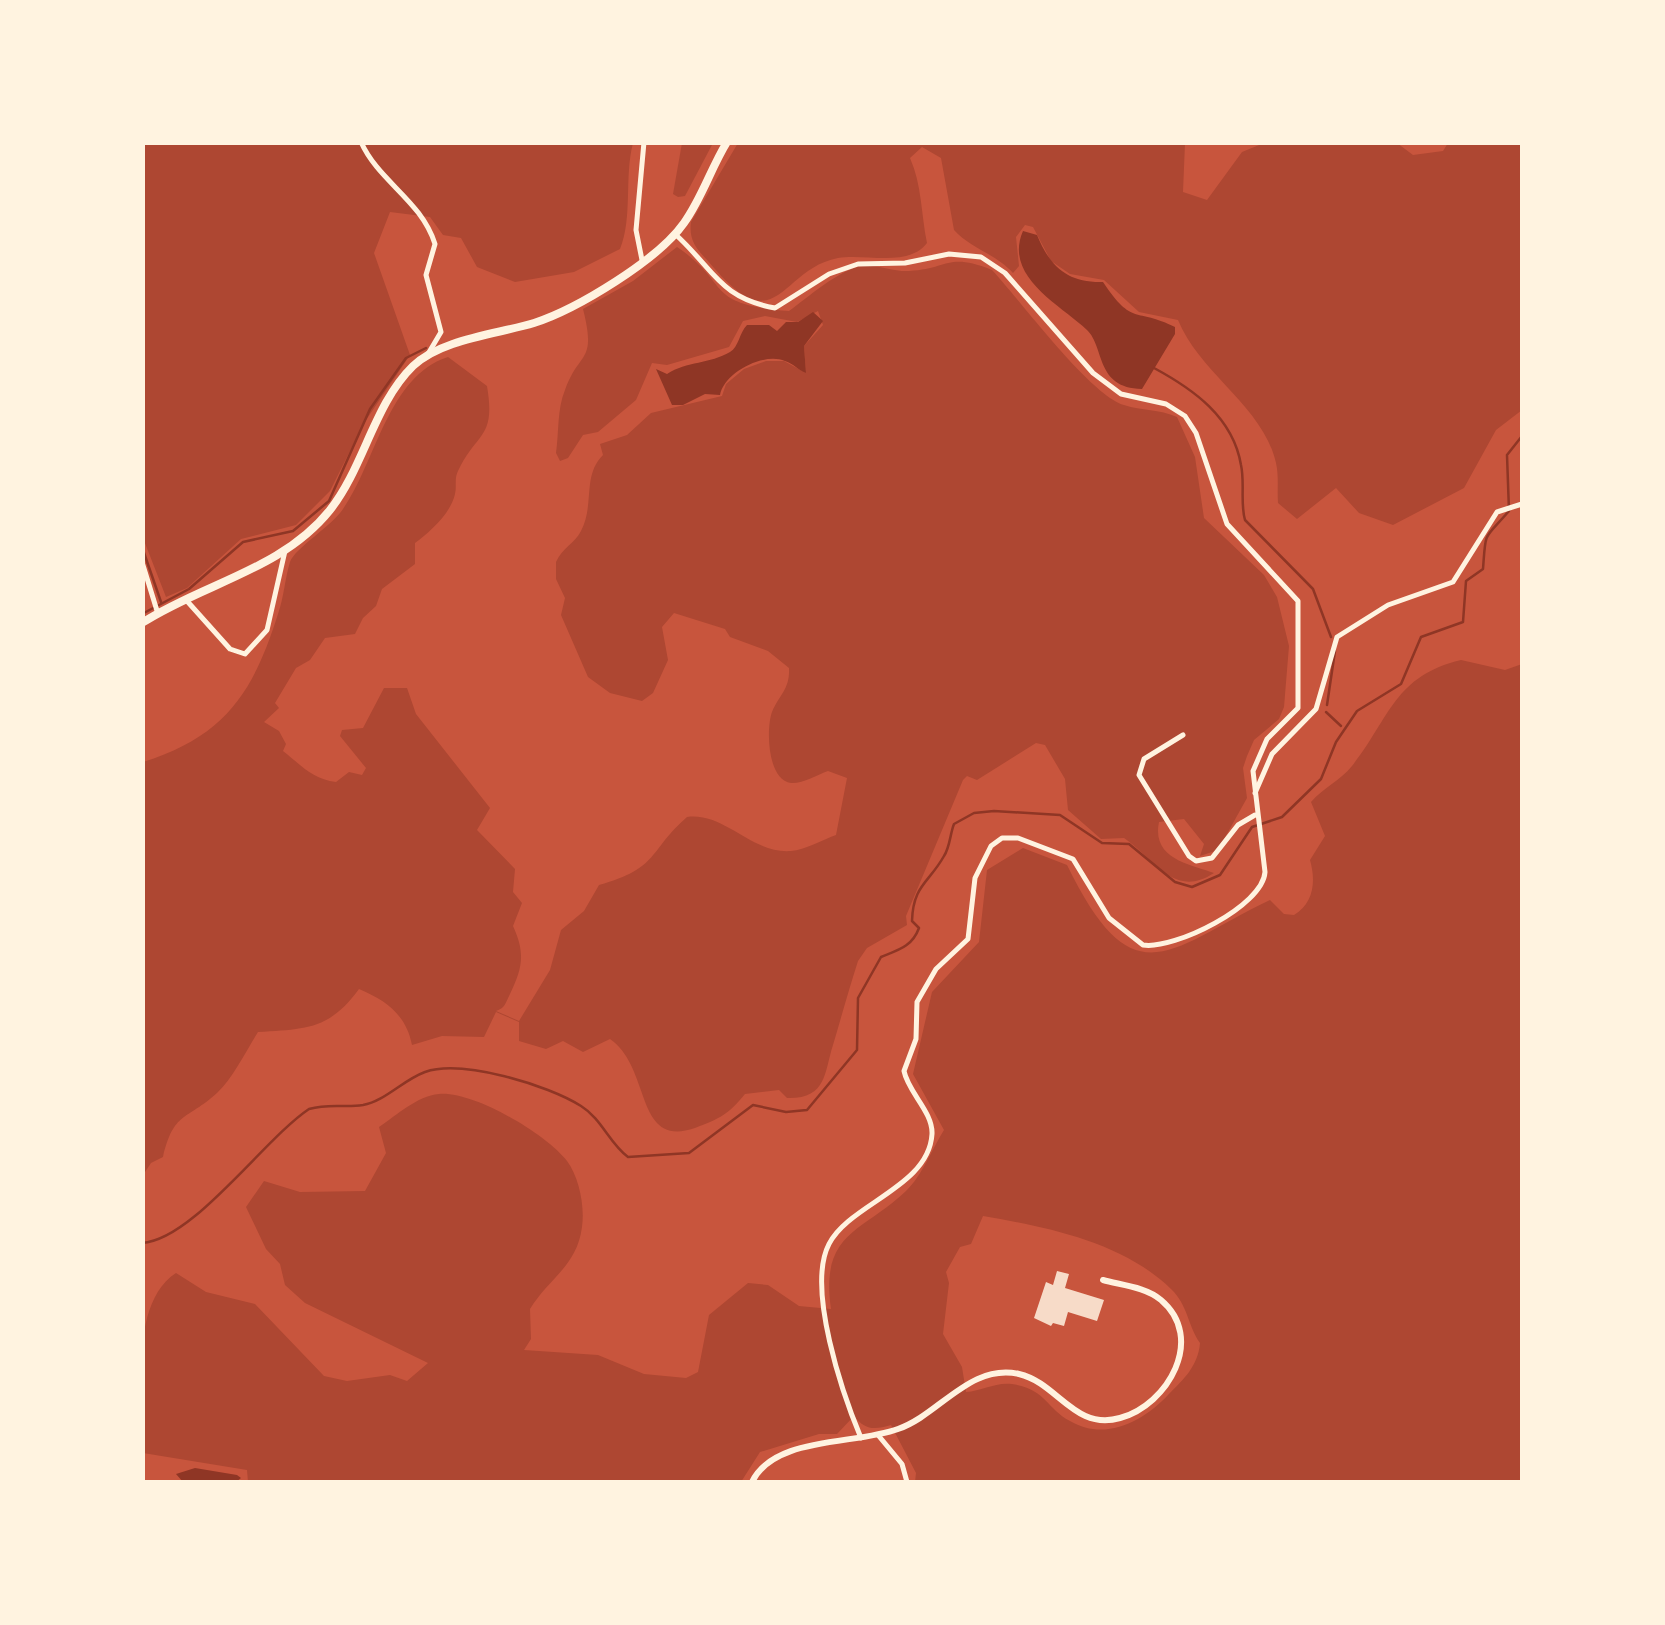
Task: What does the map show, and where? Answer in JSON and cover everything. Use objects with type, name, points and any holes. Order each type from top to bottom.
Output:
[{"type":"main road","points":[[142,622],[156,609],[187,601],[285,551],[332,507],[390,398],[414,365],[426,356],[558,314],[675,234],[727,142]]},
{"type":"street","points":[[360,142],[368,158],[416,204],[436,244],[426,276],[441,332],[426,356]]},
{"type":"street","points":[[642,260],[636,230],[644,142]]},
{"type":"street","points":[[675,234],[725,291],[741,301],[775,308],[828,274],[858,264],[906,263],[948,254],[981,257],[1006,274],[1093,374],[1121,394],[1166,404],[1185,416],[1196,434],[1227,524],[1298,601],[1298,708],[1261,749],[1253,771],[1253,799],[1265,872],[1256,896],[1174,942],[1152,947],[1134,941],[1109,918],[1073,858],[1010,838],[996,842],[986,853],[976,878],[968,940],[931,975],[914,1012],[916,1039],[904,1071],[930,1125],[930,1141],[903,1182],[844,1225],[826,1250],[828,1328],[841,1390],[861,1438]]},
{"type":"street","points":[[1253,799],[1272,754],[1316,709],[1337,637],[1388,605],[1453,582],[1481,532],[1509,507],[1522,504]]},
{"type":"street","points":[[187,601],[230,648],[246,654],[266,630],[285,551]]},
{"type":"street","points":[[142,562],[156,609]]},
{"type":"street","points":[[1183,735],[1144,759],[1138,769],[1188,856],[1196,861],[1212,858],[1238,825],[1256,817]]},
{"type":"street","points":[[752,1482],[776,1457],[878,1435],[910,1424],[971,1382],[1000,1373],[1040,1382],[1072,1410],[1088,1418],[1119,1419],[1136,1411],[1174,1373],[1182,1345],[1180,1330],[1160,1300],[1104,1280]]},
{"type":"street","points":[[878,1435],[902,1464],[907,1482]]},
{"type":"shaded area","points":[[143,143],[633,143],[624,237],[620,249],[574,272],[515,282],[477,267],[461,238],[443,235],[430,217],[390,212],[374,253],[410,355],[364,423],[330,491],[296,525],[241,539],[187,588],[166,597],[143,538]]},
{"type":"shaded area","points":[[682,143],[713,143],[685,196],[678,197],[673,194]]},
{"type":"shaded area","points":[[738,143],[1185,143],[1183,192],[1207,200],[1242,152],[1264,143],[1397,143],[1413,155],[1443,151],[1448,143],[1522,143],[1522,410],[1496,430],[1464,488],[1393,525],[1359,513],[1336,488],[1297,519],[1278,503],[1276,463],[1258,424],[1201,357],[1178,320],[1139,312],[1104,280],[1070,274],[1051,261],[1033,227],[1025,225],[1016,237],[1019,266],[1013,273],[954,230],[941,158],[922,147],[910,158],[927,243],[919,251],[898,257],[838,258],[819,265],[766,300],[752,299],[735,289],[696,248],[691,222]]},
{"type":"shaded area","points":[[1023,231],[1037,235],[1062,271],[1080,280],[1103,282],[1128,311],[1175,327],[1175,334],[1142,389],[1116,382],[1104,366],[1093,337],[1028,276],[1019,247]]},
{"type":"shaded area","points":[[677,247],[730,298],[789,311],[834,278],[862,266],[909,271],[966,262],[992,270],[1075,366],[1110,398],[1177,417],[1195,457],[1204,518],[1264,575],[1277,597],[1289,646],[1284,707],[1279,719],[1254,740],[1243,768],[1247,798],[1218,850],[1200,856],[1204,844],[1184,819],[1159,822],[1158,835],[1167,853],[1214,873],[1188,882],[1176,879],[1124,838],[1101,839],[1068,810],[1065,779],[1045,745],[1036,743],[977,780],[967,776],[963,780],[906,916],[907,925],[867,948],[858,961],[825,1074],[810,1094],[787,1098],[779,1090],[745,1094],[717,1119],[676,1131],[662,1127],[652,1117],[632,1068],[610,1039],[583,1052],[563,1041],[546,1049],[519,1041],[519,1022],[496,1012],[484,1037],[442,1036],[412,1045],[405,1025],[393,1010],[359,989],[327,1020],[290,1030],[258,1032],[223,1087],[182,1118],[163,1157],[151,1163],[143,1175],[143,762],[195,739],[232,708],[258,667],[280,608],[293,556],[343,509],[385,423],[411,382],[448,357],[487,386],[487,426],[458,471],[449,508],[415,543],[415,564],[382,589],[376,606],[363,618],[355,634],[325,638],[310,660],[296,668],[275,703],[279,708],[264,722],[279,731],[286,744],[283,751],[320,778],[336,782],[349,772],[362,775],[366,768],[340,736],[342,730],[363,728],[384,688],[407,688],[416,714],[490,808],[477,830],[515,869],[513,892],[522,903],[513,926],[521,961],[506,1003],[496,1011],[519,1021],[550,970],[561,930],[584,911],[599,885],[643,865],[687,817],[714,821],[777,850],[808,847],[836,835],[847,778],[828,771],[791,783],[783,780],[773,763],[770,720],[786,686],[789,668],[768,651],[730,637],[725,629],[674,613],[662,627],[668,660],[653,693],[642,701],[610,693],[588,677],[561,615],[565,598],[556,579],[556,562],[585,521],[593,472],[603,455],[600,444],[627,435],[651,413],[722,396],[726,384],[744,369],[766,361],[784,361],[806,373],[804,346],[823,325],[818,311],[797,322],[765,316],[743,321],[729,347],[667,365],[652,363],[636,400],[598,432],[583,435],[568,458],[560,461],[556,453],[562,397],[587,348],[583,309],[633,281]]},
{"type":"shaded area","points":[[813,312],[823,321],[804,346],[806,373],[785,361],[766,359],[737,372],[720,395],[705,394],[683,405],[672,405],[656,369],[667,374],[722,356],[733,350],[747,325],[769,325],[777,331],[786,322],[798,322]]},
{"type":"shaded area","points":[[1461,660],[1505,670],[1522,664],[1522,1482],[915,1482],[916,1473],[891,1425],[870,1428],[854,1416],[837,1434],[819,1434],[760,1452],[741,1482],[248,1482],[247,1470],[143,1453],[144,1330],[161,1288],[176,1273],[206,1292],[255,1304],[324,1376],[347,1381],[390,1375],[407,1381],[428,1363],[305,1303],[285,1285],[280,1264],[266,1249],[246,1207],[264,1181],[300,1192],[365,1191],[386,1153],[379,1127],[423,1098],[439,1094],[471,1099],[508,1116],[557,1150],[575,1175],[583,1210],[579,1240],[568,1262],[530,1309],[531,1339],[524,1350],[598,1355],[644,1374],[686,1378],[698,1372],[709,1315],[748,1283],[768,1285],[799,1306],[831,1309],[829,1283],[838,1248],[912,1185],[944,1130],[913,1074],[932,992],[979,942],[987,870],[1023,848],[1067,865],[1091,908],[1113,935],[1134,949],[1155,952],[1179,947],[1270,900],[1284,914],[1294,915],[1309,898],[1313,883],[1310,860],[1325,836],[1311,802],[1352,766],[1407,688],[1439,667]],"holes":[[[983,1216],[1083,1239],[1152,1273],[1177,1295],[1200,1343],[1185,1378],[1147,1413],[1110,1429],[1083,1427],[1070,1421],[1039,1394],[1023,1386],[1000,1384],[966,1392],[962,1367],[943,1334],[949,1283],[946,1272],[960,1247],[971,1244]]]},
{"type":"shaded area","points":[[195,1468],[241,1478],[236,1482],[183,1482],[176,1474]]},
{"type":"building","points":[[1057,1271],[1069,1274],[1065,1288],[1104,1300],[1097,1321],[1068,1312],[1064,1326],[1051,1326],[1034,1318],[1046,1282],[1053,1285]]},
{"type":"waterway","points":[[142,614],[189,589],[243,542],[293,531],[329,501],[370,409],[406,358],[426,348]]},
{"type":"waterway","points":[[1154,368],[1197,395],[1230,433],[1241,465],[1245,520],[1313,589],[1331,637]]},
{"type":"waterway","points":[[142,1243],[162,1238],[183,1225],[309,1109],[371,1103],[425,1072],[482,1072],[548,1090],[588,1111],[628,1157],[689,1153],[753,1105],[786,1112],[807,1110],[857,1050],[858,998],[881,957],[904,947],[916,934],[919,928],[912,921],[915,899],[946,852],[954,824],[974,813],[1060,815],[1102,843],[1129,844],[1175,882],[1192,887],[1220,875],[1252,827],[1282,817],[1321,779],[1336,742],[1357,711],[1401,684],[1421,637],[1463,622],[1466,581],[1483,569],[1487,536],[1509,511],[1507,455],[1522,436]]},
{"type":"waterway","points":[[142,547],[161,602]]},
{"type":"waterway","points":[[1327,705],[1335,651]]},
{"type":"waterway","points":[[1326,712],[1341,726]]}]
